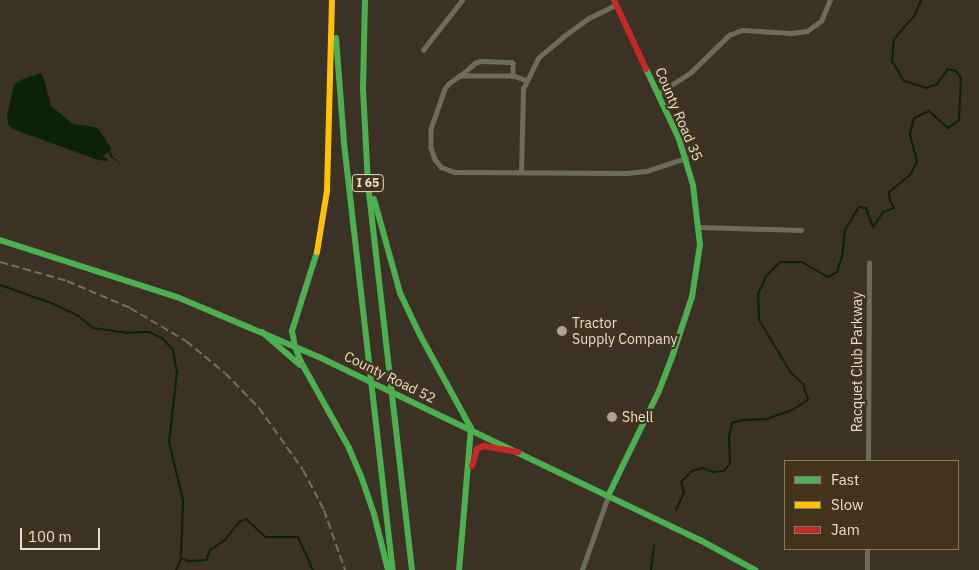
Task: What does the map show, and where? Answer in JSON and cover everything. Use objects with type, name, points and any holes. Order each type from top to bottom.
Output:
[{"type":"main road","points":[[333,0],[327,191],[317,252],[292,331],[295,347],[349,448],[361,476],[374,514],[388,570]]},
{"type":"main road","name":"I 65","points":[[333,0],[340,104],[393,570]]},
{"type":"main road","name":"I 65","points":[[365,0],[365,135],[373,232],[412,570]]},
{"type":"main road","name":"County Road 35","points":[[608,496],[658,391],[683,325],[697,273],[699,227],[693,184],[686,158],[659,93],[615,2]]},
{"type":"main road","points":[[365,135],[380,224],[400,293],[420,335],[471,428],[465,518]]},
{"type":"main road","name":"County Road 52","points":[[0,240],[177,297],[262,332],[319,357],[445,418],[471,428],[700,540],[755,570]]},
{"type":"main road","points":[[262,332],[285,350],[307,372]]},
{"type":"main road","points":[[459,570],[473,459],[477,449],[484,446],[518,452]]},
{"type":"street","points":[[423,50],[462,0]]},
{"type":"street","points":[[659,93],[699,66],[729,35],[742,30],[791,33],[807,31],[821,21],[830,0]]},
{"type":"street","points":[[521,172],[523,89],[538,58],[564,36],[615,2]]},
{"type":"street","points":[[513,76],[513,63],[511,62],[475,62],[445,89],[433,124],[431,148],[435,159],[441,167],[449,171],[647,171],[686,158]]},
{"type":"street","points":[[460,76],[513,76],[527,81]]},
{"type":"street","points":[[699,227],[801,230]]},
{"type":"street","name":"Racquet Club Parkway","points":[[868,460],[869,263]]},
{"type":"street","points":[[582,570],[608,496]]},
{"type":"street","points":[[867,550],[867,570]]},
{"type":"shaded area","points":[[40,73],[43,76],[51,106],[73,124],[95,127],[100,131],[112,150],[110,151],[113,157],[123,166],[111,157],[108,152],[103,156],[109,161],[98,160],[13,129],[8,124],[7,116],[14,85],[23,79]]},
{"type":"waterway","points":[[676,510],[684,493],[681,482],[692,471],[703,468],[713,472],[724,471],[730,463],[729,437],[732,423],[743,420],[767,419],[794,409],[808,400],[803,384],[791,373],[759,320],[758,294],[766,276],[780,262],[802,262],[828,277],[837,272],[842,257],[845,230],[859,207],[866,208],[873,227],[883,212],[894,208],[890,201],[889,192],[910,175],[917,161],[910,134],[914,118],[929,111],[948,128],[959,120],[961,78],[956,71],[948,69],[937,84],[926,88],[904,81],[892,61],[894,39],[915,15],[921,0]]},
{"type":"waterway","points":[[0,285],[51,303],[77,315],[93,328],[127,333],[149,332],[162,338],[173,350],[177,372],[169,442],[183,500],[181,558],[189,561],[206,560],[210,550],[225,540],[239,522],[246,519],[265,537],[298,537],[313,570]]},
{"type":"waterway","points":[[651,570],[654,545]]},
{"type":"waterway","points":[[176,570],[181,558]]},
{"type":"railway","points":[[0,262],[67,281],[130,308],[186,341],[225,373],[259,408],[303,470],[324,510],[345,570]]},
{"type":"traffic: fast","points":[[365,0],[363,89],[368,184],[412,570]]},
{"type":"traffic: fast","points":[[336,38],[344,143],[393,570]]},
{"type":"traffic: fast","points":[[608,496],[659,391],[673,354],[692,297],[700,245],[693,185],[679,139],[646,69]]},
{"type":"traffic: fast","points":[[374,199],[400,293],[420,335],[471,428],[459,570]]},
{"type":"traffic: fast","points":[[0,240],[177,297],[319,357]]},
{"type":"traffic: fast","points":[[317,252],[292,331],[295,347],[301,362],[349,448],[361,476],[374,514],[388,570]]},
{"type":"traffic: fast","points":[[262,332],[300,365]]},
{"type":"traffic: fast","points":[[319,357],[445,418]]},
{"type":"traffic: fast","points":[[445,418],[700,540],[755,570]]},
{"type":"traffic: slow","points":[[317,252],[327,191],[332,0]]},
{"type":"traffic: jam","points":[[614,0],[646,69]]},
{"type":"traffic: jam","points":[[472,466],[477,449],[484,446],[518,452]]},
{"type":"place","name":"Tractor Supply Company","points":[[562,331]]},
{"type":"place","name":"Shell","points":[[612,417]]}]
